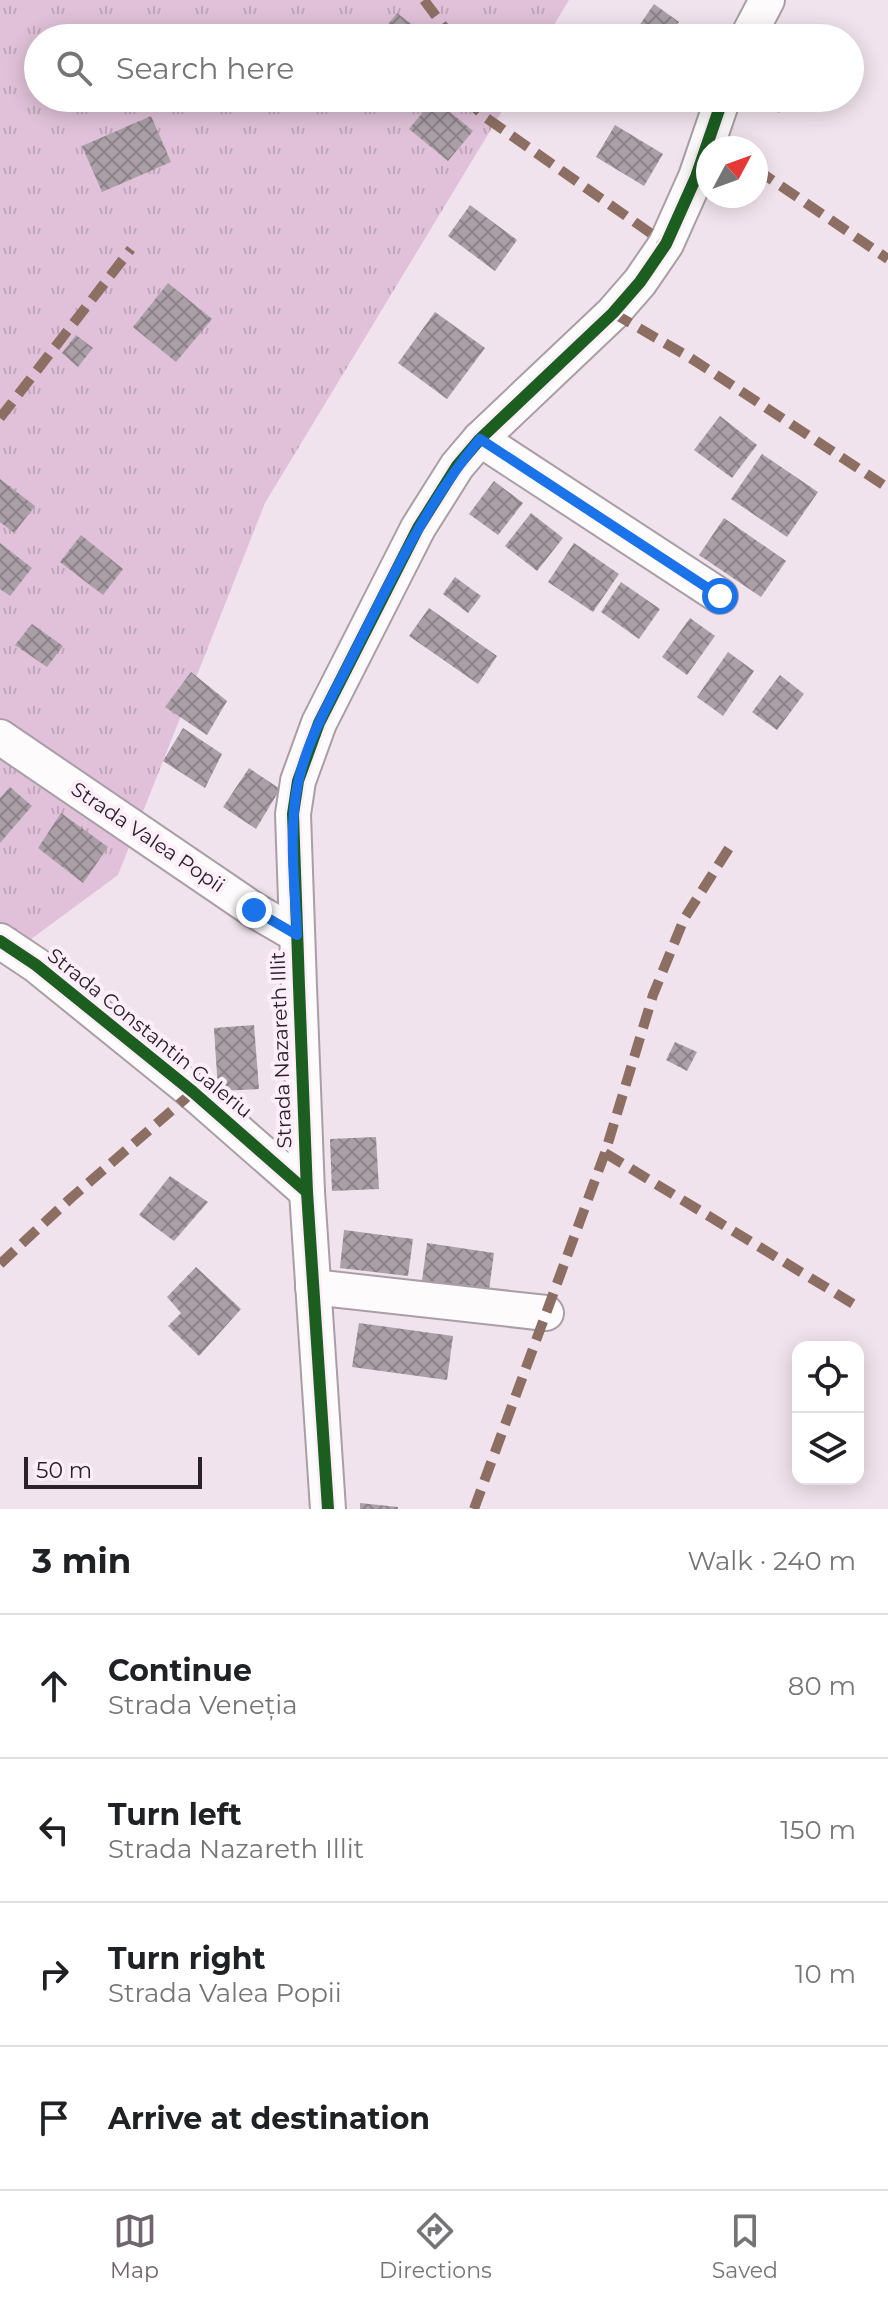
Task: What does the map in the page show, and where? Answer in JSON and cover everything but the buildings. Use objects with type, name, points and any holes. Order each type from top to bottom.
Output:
[{"type":"street","points":[[754,24],[767,0]]},
{"type":"street","name":"Strada Nazareth Illit","points":[[328,1509],[307,1192],[293,814],[298,781],[319,723],[418,528],[457,466],[480,439],[613,313],[640,282],[666,244],[696,177],[718,112]]},
{"type":"street","points":[[480,439],[720,596]]},
{"type":"street","name":"Strada Valea Popii","points":[[0,737],[254,910],[297,935]]},
{"type":"street","name":"Strada Constantin Galeriu","points":[[0,941],[36,965],[121,1033],[307,1192]]},
{"type":"street","points":[[313,1287],[546,1313]]},
{"type":"green space","points":[[0,0],[569,0],[554,24],[24,24],[24,112],[502,112],[265,503],[118,875],[0,962]]},
{"type":"marked path","points":[[424,0],[442,24]]},
{"type":"marked path","points":[[480,112],[666,244]]},
{"type":"marked path","points":[[768,177],[888,259]]},
{"type":"marked path","points":[[0,418],[131,249]]},
{"type":"marked path","points":[[613,313],[689,357],[888,488]]},
{"type":"marked path","points":[[474,1509],[605,1153],[653,995],[684,919],[731,845]]},
{"type":"marked path","points":[[0,1264],[193,1092]]},
{"type":"marked path","points":[[605,1153],[855,1305]]},
{"type":"cycle path","points":[[328,1509],[307,1192],[293,814],[298,781],[319,723],[418,528],[457,466],[480,439],[613,313],[640,282],[666,244],[696,177],[718,112]]},
{"type":"cycle path","points":[[0,941],[36,965],[193,1092],[307,1192]]},
{"type":"route","points":[[254,910],[297,935],[293,814],[298,781],[319,723],[418,528],[457,466],[480,439],[720,596]]}]
